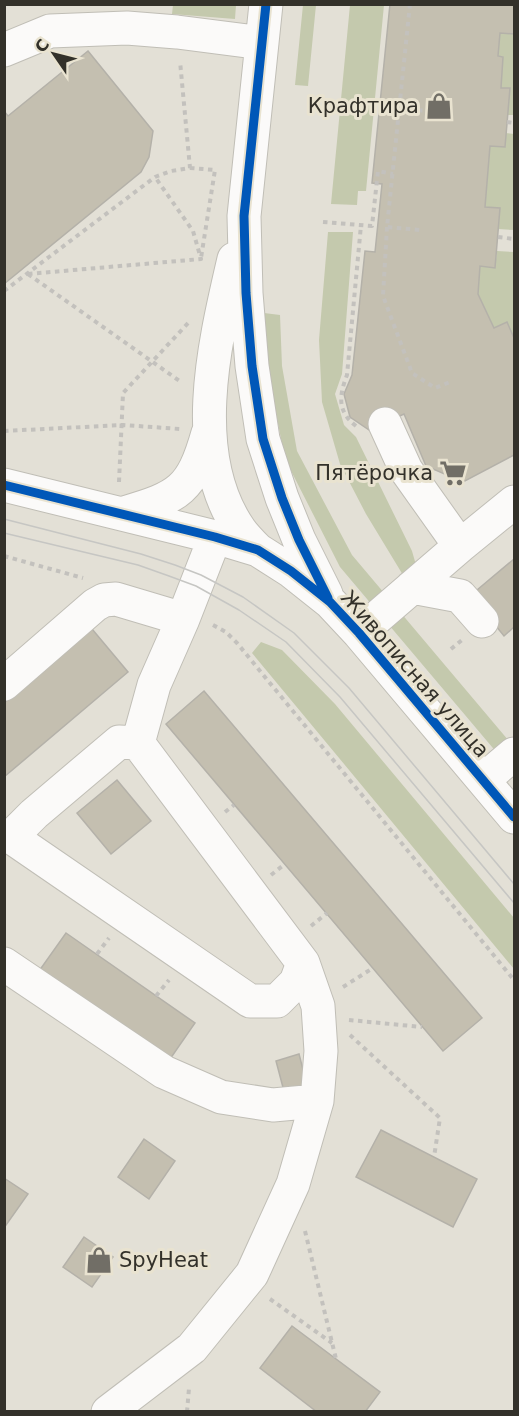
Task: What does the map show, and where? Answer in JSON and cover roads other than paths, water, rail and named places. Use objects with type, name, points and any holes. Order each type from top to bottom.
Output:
[{"type":"street","points":[[127,500],[168,499],[197,469],[199,430],[223,305],[244,216],[266,4]]},
{"type":"street","points":[[4,50],[50,31],[128,16],[177,32],[262,44]]},
{"type":"street","points":[[244,216],[246,293],[252,366],[263,439],[282,498],[299,540],[330,602]]},
{"type":"street","points":[[387,427],[406,470],[460,546]]},
{"type":"street","points":[[199,430],[227,508],[240,530],[258,550],[270,544],[277,534],[281,521],[282,498]]},
{"type":"street","name":"Живописная улица","points":[[4,486],[127,500],[215,537],[258,550],[291,571],[330,602],[359,633],[514,817]]},
{"type":"street","points":[[359,633],[514,502]]},
{"type":"street","points":[[138,743],[154,685],[215,537]]},
{"type":"street","points":[[412,587],[460,596],[473,630]]},
{"type":"street","points":[[4,684],[95,605],[105,600],[116,599],[183,619]]},
{"type":"street","points":[[138,743],[119,742],[34,814],[8,840],[250,1001],[277,1001],[296,982],[303,963]]},
{"type":"street","points":[[108,1412],[192,1348],[252,1274],[293,1184],[317,1101],[321,1051],[322,1009],[303,963],[138,743]]},
{"type":"street","points":[[483,780],[514,754]]},
{"type":"street","points":[[4,964],[164,1072],[221,1097],[273,1105],[317,1101]]},
{"type":"tram line","points":[[4,519],[141,554],[201,575],[243,597],[294,633],[349,688],[514,884]]},
{"type":"tram line","points":[[4,533],[138,565],[196,586],[239,610],[286,642],[340,697],[514,903]]},
{"type":"place","name":"Крафтира","points":[[439,106]]},
{"type":"place","name":"Пятёрочка","points":[[453,473]]},
{"type":"place","name":"SpyHeat","points":[[99,1260]]}]
